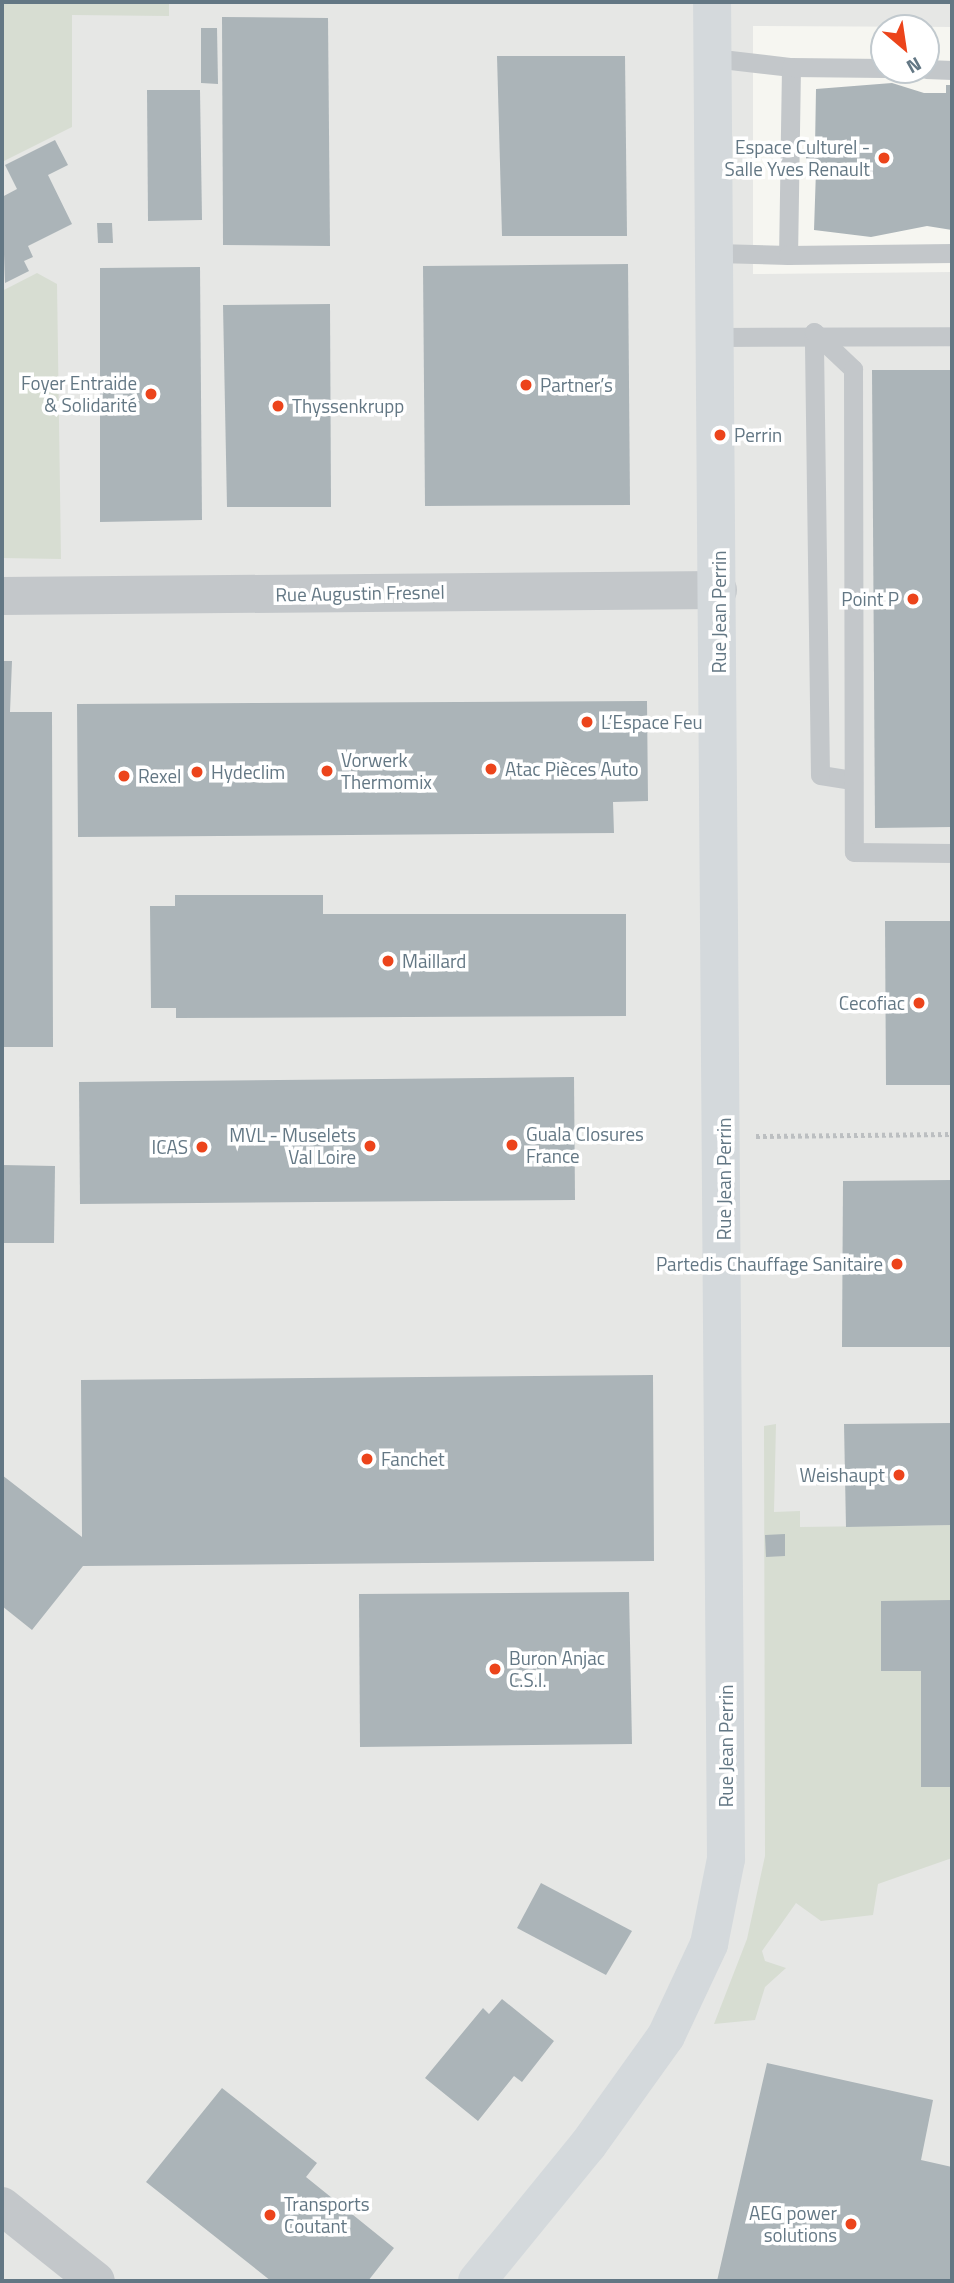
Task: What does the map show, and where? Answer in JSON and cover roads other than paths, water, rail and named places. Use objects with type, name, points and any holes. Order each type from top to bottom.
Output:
[{"type":"street","name":"Rue Jean Perrin","points":[[477,2281],[588,2145],[666,2036],[709,1944],[726,1859],[718,337],[712,2]]},
{"type":"street","name":"Rue Augustin Fresnel","points":[[2,596],[718,590]]},
{"type":"street","points":[[2,2206],[96,2281]]},
{"type":"lane","points":[[713,58],[791,67],[870,68]]},
{"type":"lane","points":[[788,255],[791,67]]},
{"type":"lane","points":[[716,253],[952,253]]},
{"type":"lane","points":[[718,337],[814,332],[952,336]]},
{"type":"lane","points":[[814,332],[820,775],[852,779]]},
{"type":"lane","points":[[814,332],[853,369],[854,852],[952,853]]},
{"type":"place","name":"Espace Culturel - Salle Yves Renault","points":[[884,158]]},
{"type":"place","name":"Partner’s","points":[[526,385]]},
{"type":"place","name":"Foyer Entraide & Solidarité","points":[[151,394]]},
{"type":"place","name":"Thyssenkrupp","points":[[278,406]]},
{"type":"place","name":"Perrin","points":[[720,435]]},
{"type":"place","name":"Point P","points":[[913,599]]},
{"type":"place","name":"L’Espace Feu","points":[[587,722]]},
{"type":"place","name":"Atac Pièces Auto","points":[[491,769]]},
{"type":"place","name":"Vorwerk Thermomix","points":[[327,771]]},
{"type":"place","name":"Hydeclim","points":[[197,772]]},
{"type":"place","name":"Rexel","points":[[124,776]]},
{"type":"place","name":"Maillard","points":[[388,961]]},
{"type":"place","name":"Cecofiac","points":[[919,1003]]},
{"type":"place","name":"Guala Closures France","points":[[512,1145]]},
{"type":"place","name":"MVL - Muselets Val Loire","points":[[370,1146]]},
{"type":"place","name":"ICAS","points":[[202,1147]]},
{"type":"place","name":"Partedis Chauffage Sanitaire","points":[[897,1264]]},
{"type":"place","name":"Fanchet","points":[[367,1459]]},
{"type":"place","name":"Weishaupt","points":[[899,1475]]},
{"type":"place","name":"Buron Anjac C.S.I.","points":[[495,1669]]},
{"type":"place","name":"Transports Coutant","points":[[270,2215]]},
{"type":"place","name":"AEG power solutions","points":[[851,2224]]}]
